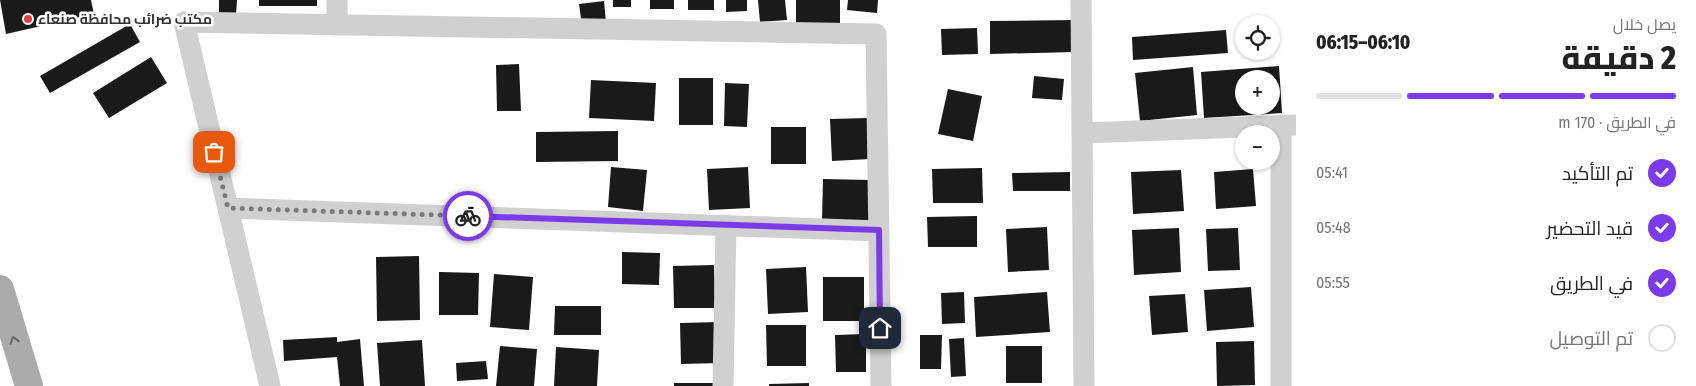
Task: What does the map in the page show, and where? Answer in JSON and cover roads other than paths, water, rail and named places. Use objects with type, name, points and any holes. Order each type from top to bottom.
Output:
[{"type":"main road","points":[[0,289],[30,386]]},
{"type":"street","points":[[337,0],[337,25]]},
{"type":"street","points":[[1081,0],[1084,386]]},
{"type":"street","points":[[270,386],[184,22],[876,34],[881,386]]},
{"type":"street","points":[[1082,133],[1288,125],[1281,386]]},
{"type":"street","points":[[228,208],[879,230]]},
{"type":"street","points":[[723,386],[726,225]]},
{"type":"place","name":"مكتب ضرائب محافظة صنعاء","points":[[28,19]]}]
